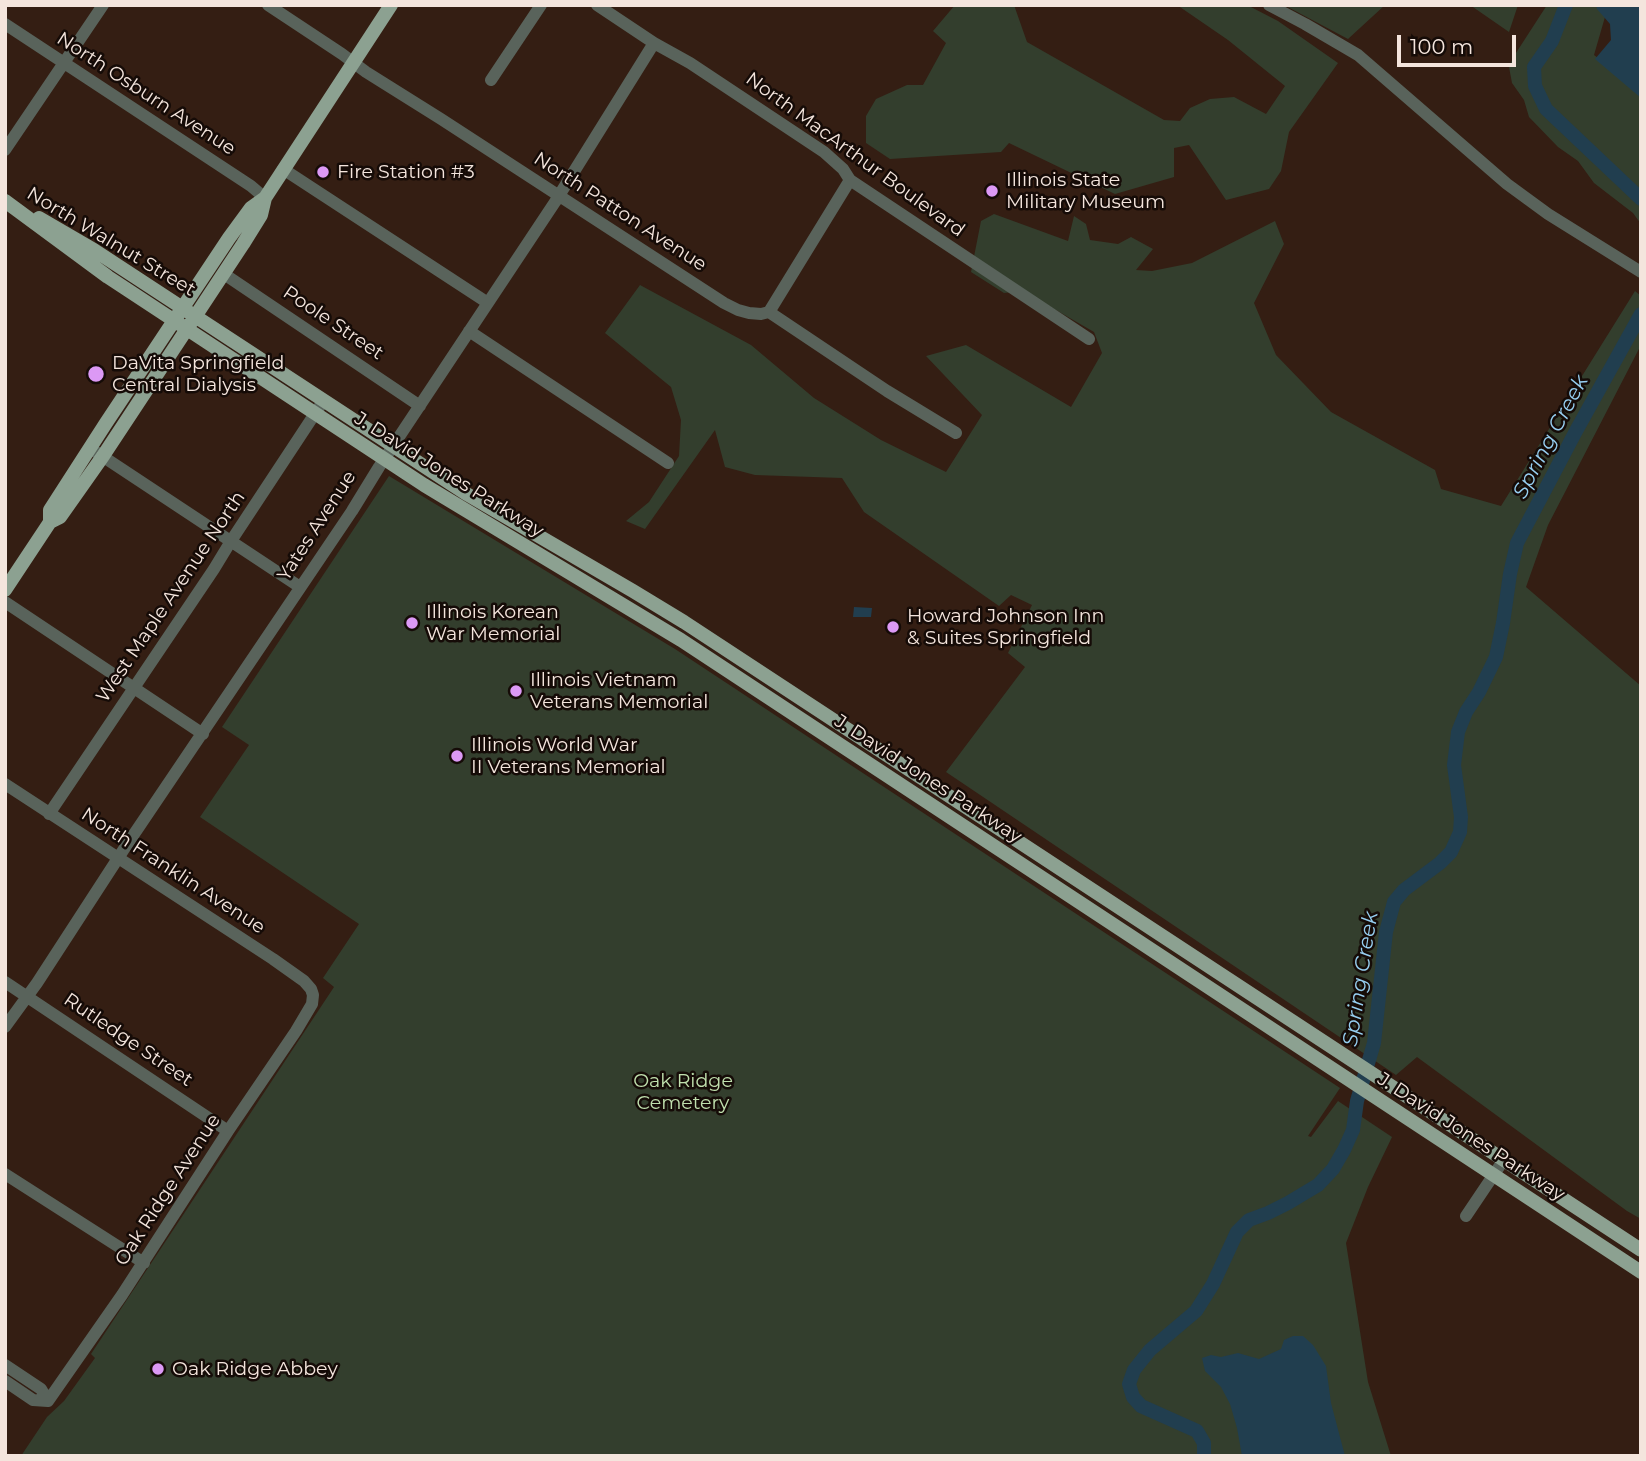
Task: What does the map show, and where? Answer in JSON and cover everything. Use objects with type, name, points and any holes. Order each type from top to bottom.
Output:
[{"type":"main road","points":[[50,522],[50,510],[151,356],[224,274],[261,215],[265,198],[283,169],[391,5]]},
{"type":"main road","points":[[5,589],[50,522],[60,517],[103,456],[169,356],[204,277],[239,223],[251,208],[265,198]]},
{"type":"main road","name":"North Walnut Street","points":[[5,201],[62,230],[154,288],[185,319]]},
{"type":"main road","name":"North Walnut Street","points":[[5,201],[75,254],[151,305],[185,319]]},
{"type":"main road","points":[[154,288],[183,290],[204,277]]},
{"type":"main road","points":[[169,356],[195,345],[220,342],[212,312],[213,289]]},
{"type":"main road","points":[[151,305],[159,328],[151,356]]},
{"type":"main road","name":"J. David Jones Parkway","points":[[185,319],[389,453],[463,509],[681,640],[1641,1272]]},
{"type":"main road","name":"J. David Jones Parkway","points":[[389,453],[494,510],[684,622],[1641,1250]]},
{"type":"street","points":[[5,150],[103,5]]},
{"type":"street","name":"North Patton Avenue","points":[[268,5],[724,303],[749,313],[769,312],[887,391],[956,433]]},
{"type":"street","points":[[491,80],[541,5]]},
{"type":"street","name":"North MacArthur Boulevard","points":[[597,5],[824,152],[843,169],[850,180],[1089,339]]},
{"type":"street","points":[[1269,5],[1358,55],[1507,184],[1548,214],[1641,272]]},
{"type":"street","name":"North Osburn Avenue","points":[[5,24],[251,186],[265,198]]},
{"type":"street","name":"Yates Avenue","points":[[5,1027],[37,983],[488,303],[654,43]]},
{"type":"street","points":[[283,169],[488,303]]},
{"type":"street","points":[[769,312],[850,180]]},
{"type":"street","name":"Poole Street","points":[[224,274],[420,406]]},
{"type":"street","points":[[469,331],[668,463]]},
{"type":"street","name":"West Maple Avenue North","points":[[49,814],[320,407]]},
{"type":"street","points":[[90,447],[300,587]]},
{"type":"street","points":[[5,602],[203,733]]},
{"type":"street","name":"North Franklin Avenue","points":[[5,784],[297,976],[308,985],[313,995]]},
{"type":"street","name":"Rutledge Street","points":[[5,982],[228,1131]]},
{"type":"street","name":"Oak Ridge Avenue","points":[[48,1401],[144,1263],[296,1031],[312,1004],[313,995]]},
{"type":"street","points":[[1466,1216],[1503,1161]]},
{"type":"street","points":[[5,1174],[144,1263]]},
{"type":"street","points":[[5,1365],[41,1389],[48,1401]]},
{"type":"street","points":[[5,1381],[33,1400],[48,1401]]},
{"type":"green space","points":[[955,5],[1014,5],[1027,42],[1164,120],[1180,121],[1190,108],[1210,99],[1234,97],[1266,114],[1285,86],[1228,40],[1177,5],[1247,5],[1278,21],[1338,63],[1289,132],[1281,171],[1269,189],[1226,200],[1189,145],[1174,148],[1174,177],[1115,194],[1009,143],[1001,152],[890,159],[866,143],[866,116],[876,99],[907,85],[923,85],[946,43],[933,31]]},
{"type":"green space","points":[[1284,5],[1385,5],[1348,39]]},
{"type":"green space","points":[[1470,5],[1518,5],[1509,32]]},
{"type":"green space","points":[[1547,5],[1599,5],[1605,17],[1594,55],[1641,90],[1641,224],[1633,213],[1594,183],[1578,161],[1558,147],[1529,117],[1524,100],[1512,83],[1509,67]]},
{"type":"green space","points":[[994,214],[1068,241],[1074,216],[1086,224],[1090,240],[1118,244],[1131,237],[1153,249],[1136,270],[1152,271],[1192,263],[1275,221],[1284,244],[1254,303],[1276,355],[1331,412],[1435,470],[1441,489],[1501,506],[1635,291],[1641,296],[1641,345],[1548,525],[1526,587],[1641,686],[1641,1219],[1417,1057],[1396,1075],[946,772],[1025,667],[1008,653],[1032,605],[1011,595],[999,606],[864,512],[842,478],[755,475],[725,467],[715,430],[645,529],[626,521],[649,502],[679,456],[681,420],[671,387],[605,333],[640,285],[751,345],[814,398],[881,440],[946,472],[982,415],[926,356],[966,345],[1071,407],[1102,353],[1094,332],[1023,291],[1004,293],[971,272],[981,221]]},
{"type":"green space","name":"Oak Ridge Cemetery","points":[[389,476],[675,649],[1340,1088],[1308,1136],[1311,1137],[1338,1101],[1392,1137],[1368,1187],[1346,1243],[1368,1382],[1391,1456],[21,1456],[47,1417],[64,1401],[95,1358],[91,1354],[334,987],[323,978],[359,924],[200,817],[249,745],[222,727]]},
{"type":"water","points":[[1596,5],[1641,5],[1641,98],[1595,59],[1611,40],[1610,24]]},
{"type":"water","points":[[854,607],[872,608],[871,617],[853,617]]},
{"type":"water","points":[[1303,1336],[1313,1345],[1326,1366],[1331,1403],[1345,1456],[1242,1456],[1230,1404],[1221,1387],[1205,1371],[1202,1358],[1238,1353],[1259,1359],[1281,1349],[1284,1340]]},
{"type":"waterway","name":"Spring Creek","points":[[1566,5],[1552,41],[1534,67],[1535,86],[1546,109],[1641,199]]},
{"type":"waterway","name":"Spring Creek","points":[[1204,1456],[1204,1443],[1197,1431],[1141,1406],[1133,1397],[1129,1384],[1134,1370],[1150,1350],[1196,1311],[1213,1284],[1237,1232],[1249,1220],[1288,1203],[1318,1185],[1333,1169],[1344,1150],[1353,1130],[1357,1101],[1374,1043],[1386,932],[1394,902],[1404,890],[1451,852],[1460,832],[1461,817],[1454,765],[1458,732],[1496,657],[1517,543],[1641,314]]},
{"type":"place","name":"Fire Station #3","points":[[323,172]]},
{"type":"place","name":"Illinois State Military Museum","points":[[992,191]]},
{"type":"place","name":"DaVita Springfield Central Dialysis","points":[[96,374]]},
{"type":"place","name":"Illinois Korean War Memorial","points":[[412,623]]},
{"type":"place","name":"Howard Johnson Inn & Suites Springfield","points":[[893,627]]},
{"type":"place","name":"Illinois Vietnam Veterans Memorial","points":[[516,691]]},
{"type":"place","name":"Illinois World War II Veterans Memorial","points":[[457,756]]},
{"type":"place","name":"Oak Ridge Abbey","points":[[158,1369]]}]
